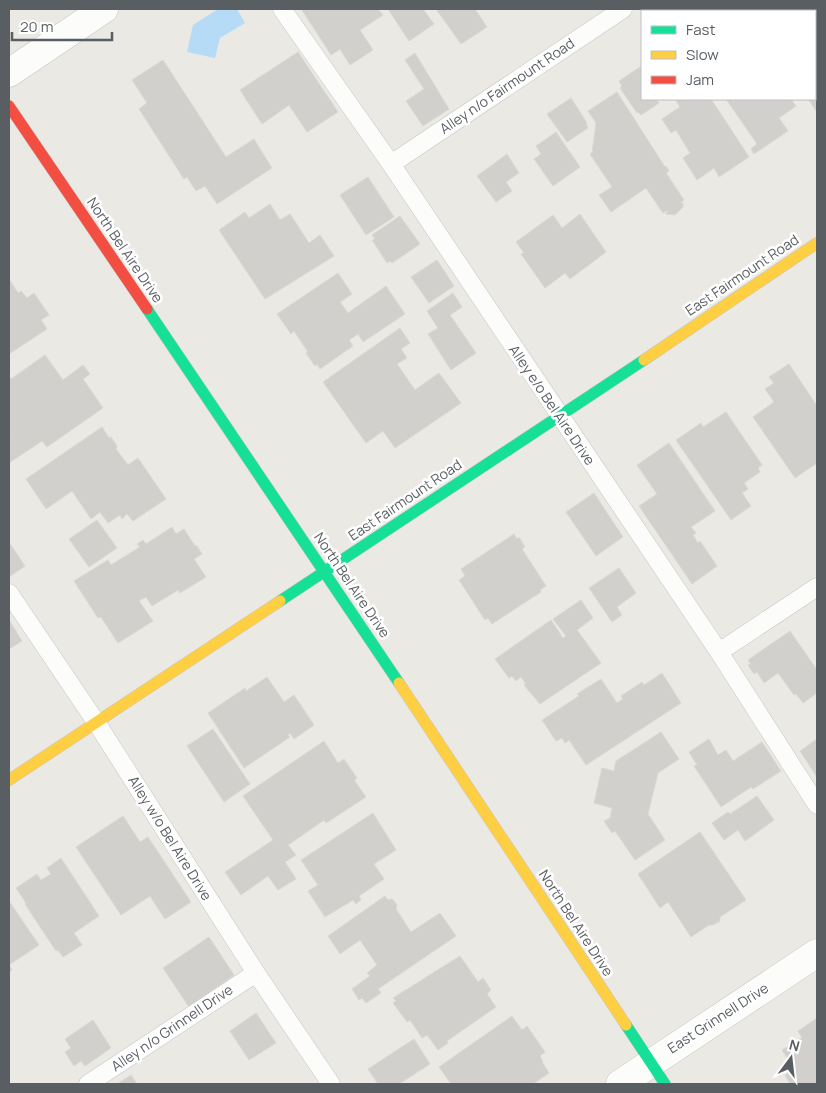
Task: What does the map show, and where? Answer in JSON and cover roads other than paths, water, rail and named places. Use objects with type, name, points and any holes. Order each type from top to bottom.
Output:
[{"type":"street","points":[[9,72],[104,9]]},
{"type":"street","name":"North Bel Aire Drive","points":[[9,106],[325,571],[657,1074]]},
{"type":"street","name":"East Fairmount Road","points":[[9,780],[560,416],[817,243]]},
{"type":"street","name":"East Grinnell Drive","points":[[620,1084],[657,1074],[817,953]]},
{"type":"lane","name":"Alley e/o Bel Aire Drive","points":[[282,9],[391,164],[719,652],[817,805]]},
{"type":"lane","name":"Alley n/o Fairmount Road","points":[[391,164],[623,9]]},
{"type":"lane","points":[[719,652],[817,587]]},
{"type":"lane","name":"Alley w/o Bel Aire Drive","points":[[9,593],[96,722],[256,972],[331,1084]]},
{"type":"lane","name":"Alley n/o Grinnell Drive","points":[[88,1084],[256,972]]},
{"type":"water","points":[[218,9],[237,9],[245,23],[220,38],[215,58],[187,52],[193,25]]}]
